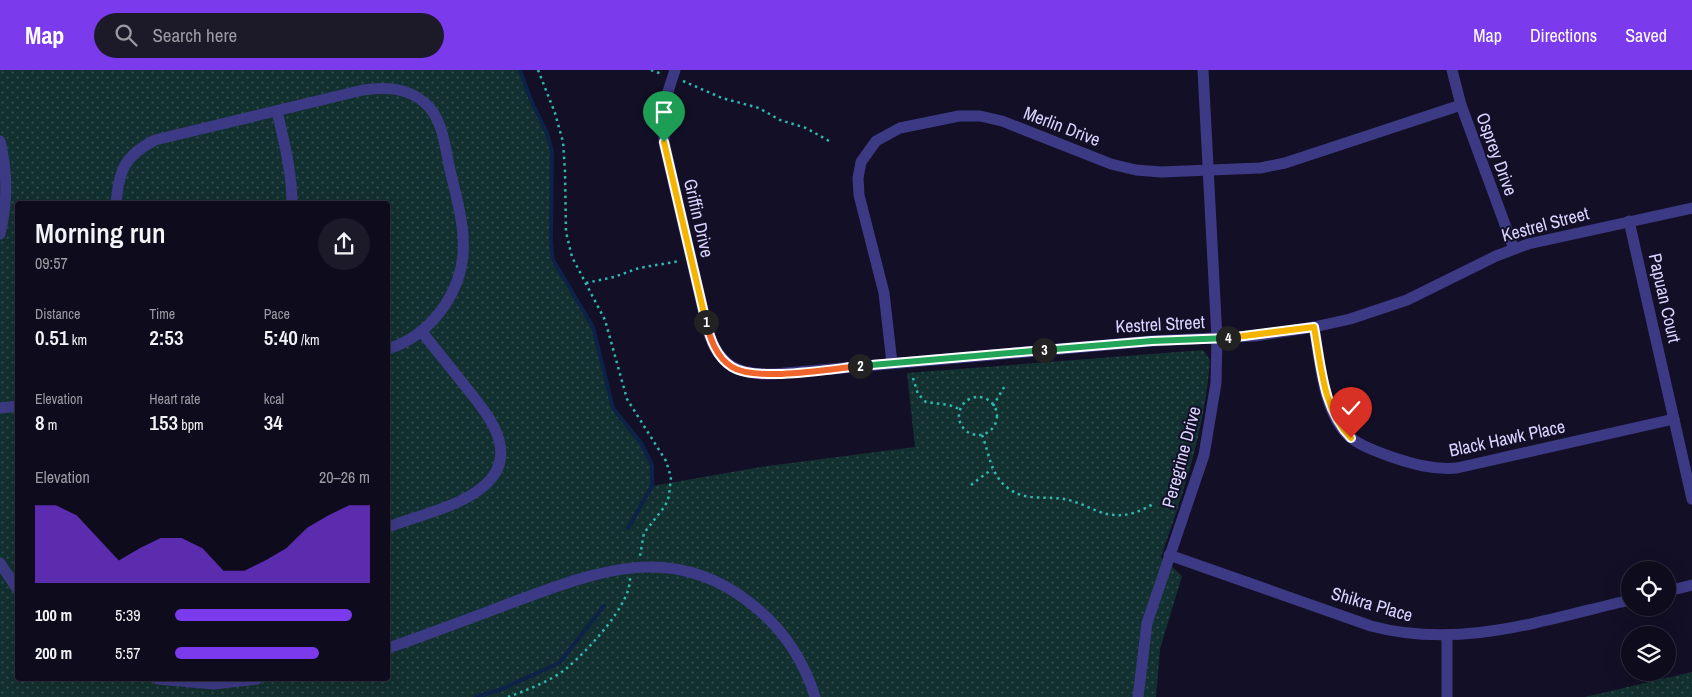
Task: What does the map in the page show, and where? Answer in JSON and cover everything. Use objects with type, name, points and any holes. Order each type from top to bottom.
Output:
[{"type":"street","name":"Griffin Drive","points":[[675,70],[667,90],[663,118],[666,155],[708,330],[719,355],[732,367]]},
{"type":"street","name":"Peregrine Drive","points":[[1138,697],[1146,623],[1208,437],[1216,384],[1217,339],[1203,70]]},
{"type":"street","name":"Osprey Drive","points":[[1452,70],[1461,106],[1514,249]]},
{"type":"street","points":[[116,201],[118,178],[122,168],[129,158],[155,140],[364,90],[388,88],[412,94],[426,103],[436,117],[442,133],[464,239],[458,281],[449,299],[422,332],[390,348]]},
{"type":"street","name":"Merlin Drive","points":[[892,363],[885,298],[859,195],[858,178],[861,162],[865,154],[884,135],[900,128],[947,117],[980,116],[1002,121],[1123,168],[1148,172],[1260,168],[1285,163],[1461,106]]},
{"type":"street","points":[[277,111],[290,166],[292,201]]},
{"type":"street","points":[[0,141],[7,185],[5,213],[0,234]]},
{"type":"street","name":"Kestrel Street","points":[[732,367],[741,371],[764,374],[1152,341],[1255,336],[1314,327],[1407,300],[1514,249],[1544,240],[1692,208]]},
{"type":"street","name":"Papuan Court","points":[[1629,221],[1692,499]]},
{"type":"street","name":"Black Hawk Place","points":[[1314,327],[1328,400],[1338,424],[1358,443],[1412,464],[1435,468],[1457,468],[1674,419]]},
{"type":"street","points":[[390,526],[464,500],[478,492],[497,469],[501,456],[501,444],[492,420],[422,332]]},
{"type":"street","points":[[0,408],[15,406]]},
{"type":"street","name":"Shikra Place","points":[[1169,555],[1371,626],[1400,633],[1447,636],[1494,632],[1621,602]]},
{"type":"street","points":[[0,563],[15,586]]},
{"type":"street","points":[[390,647],[588,575],[635,566],[669,568],[717,583],[732,590],[760,611],[783,634],[800,658],[815,697]]},
{"type":"street","points":[[1676,589],[1692,586]]},
{"type":"street","points":[[1447,636],[1447,697]]},
{"type":"street","points":[[180,681],[214,684],[240,681]]},
{"type":"path","points":[[538,70],[555,113],[563,142],[565,219],[568,244],[577,270],[599,307],[609,334],[627,399],[666,461],[671,477],[669,496],[665,506],[644,533],[640,556]]},
{"type":"path","points":[[651,70],[662,74]]},
{"type":"path","points":[[682,81],[722,98],[759,108],[780,120],[806,128],[831,142]]},
{"type":"path","points":[[585,284],[614,277],[639,268],[681,260]]},
{"type":"path","points":[[913,378],[918,394],[926,402],[949,405],[960,409]]},
{"type":"path","points":[[993,406],[1006,384]]},
{"type":"path","points":[[974,398],[987,400],[993,406],[997,416],[996,422],[988,432],[982,435],[970,434],[961,426],[959,421],[960,409],[968,400],[974,398]]},
{"type":"path","points":[[982,435],[992,469],[1009,489],[1025,497],[1071,500],[1095,511],[1114,515],[1133,513],[1152,504]]},
{"type":"path","points":[[971,485],[992,469]]},
{"type":"path","points":[[508,697],[527,690],[566,669],[596,639],[612,618],[626,597],[630,586],[630,578]]},
{"type":"green space","points":[[0,70],[520,70],[531,100],[547,133],[552,152],[551,242],[553,260],[593,327],[613,408],[641,443],[652,465],[652,486],[761,467],[915,447],[907,373],[1203,350],[1210,360],[1198,436],[1178,508],[1161,557],[1182,576],[1160,649],[1156,697],[0,697]]},
{"type":"green space","points":[[1692,672],[1692,697],[1585,697],[1653,681],[1676,681],[1676,676]]},
{"type":"waterway","points":[[520,70],[531,100],[547,133],[552,152],[551,242],[553,260],[593,327],[613,408],[641,443],[652,465],[652,486],[628,528]]},
{"type":"waterway","points":[[476,697],[502,689],[559,663],[604,606]]},
{"type":"route","points":[[664,142],[710,339],[724,362],[741,371],[752,374],[774,374],[1152,341],[1255,336],[1314,327],[1328,400],[1338,424],[1351,438]]}]
